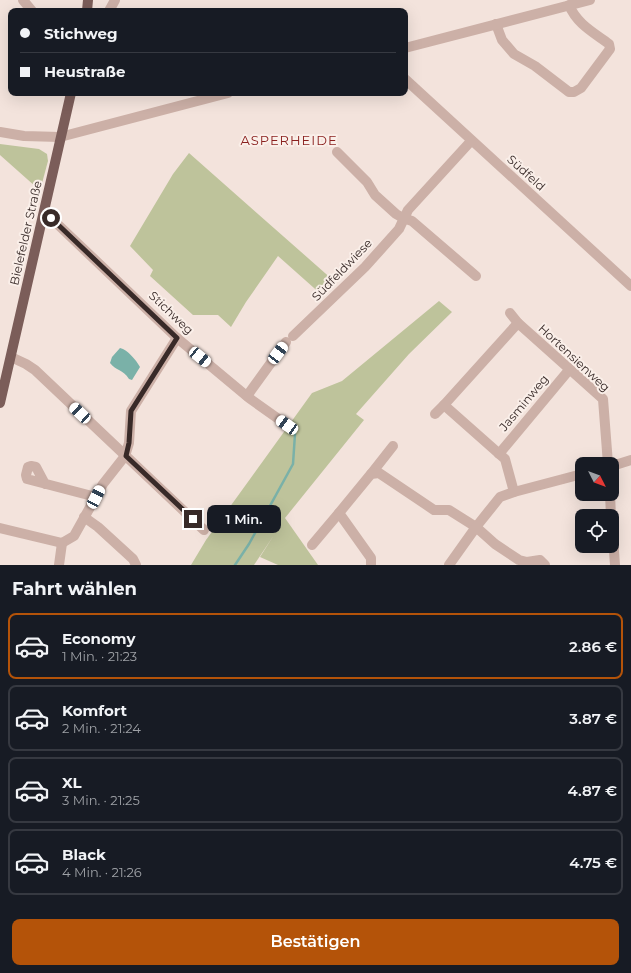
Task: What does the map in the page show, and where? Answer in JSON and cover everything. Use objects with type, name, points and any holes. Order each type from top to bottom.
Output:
[{"type":"main road","name":"Bielefelder Straße","points":[[0,403],[70,96]]},
{"type":"street","points":[[23,0],[30,8]]},
{"type":"street","points":[[408,47],[590,0]]},
{"type":"street","points":[[496,24],[502,40],[514,54],[535,66],[569,92],[574,92],[581,88],[610,49],[609,44],[578,21],[573,15],[569,5]]},
{"type":"street","name":"Südfeld","points":[[408,82],[631,286]]},
{"type":"street","points":[[0,132],[24,136],[60,137],[217,96]]},
{"type":"street","name":"Südfeldwiese","points":[[247,396],[290,339],[365,267],[399,229],[408,210],[472,141]]},
{"type":"street","points":[[337,152],[367,182],[375,195],[396,214],[412,221],[476,276]]},
{"type":"street","name":"Stichweg","points":[[44,213],[56,222],[177,338],[247,396],[287,425]]},
{"type":"street","name":"Hortensienweg","points":[[510,313],[518,323],[603,399],[607,457]]},
{"type":"street","points":[[435,414],[518,323]]},
{"type":"street","points":[[0,528],[62,543],[74,536],[103,484],[126,456],[129,443],[131,411],[177,338]]},
{"type":"street","points":[[11,357],[35,370],[204,530]]},
{"type":"street","name":"Jasminweg","points":[[498,454],[569,370]]},
{"type":"street","points":[[444,405],[505,459],[514,492]]},
{"type":"street","points":[[312,545],[393,446]]},
{"type":"street","points":[[619,464],[631,460]]},
{"type":"street","points":[[371,474],[379,473],[434,510],[449,510],[476,527],[495,544],[519,560],[527,562],[540,560],[545,565]]},
{"type":"street","points":[[450,565],[476,527],[500,498],[514,492],[575,476]]},
{"type":"street","points":[[45,484],[96,497]]},
{"type":"street","points":[[339,513],[371,558],[371,565]]},
{"type":"street","points":[[84,517],[98,527],[133,559],[136,565]]},
{"type":"street","points":[[59,565],[62,555],[62,543]]},
{"type":"street","points":[[614,553],[615,565]]},
{"type":"green space","points":[[0,144],[39,149],[47,154],[48,161],[41,187],[36,187],[0,155]]},
{"type":"green space","points":[[189,153],[334,281],[323,296],[278,256],[246,302],[231,327],[218,315],[193,315],[150,276],[153,270],[130,246],[173,174]]},
{"type":"green space","points":[[439,301],[452,312],[409,354],[356,414],[364,420],[285,518],[318,565],[278,565],[260,557],[274,535],[254,565],[191,565],[206,540],[312,393],[342,381]]},
{"type":"water","points":[[120,348],[129,353],[140,367],[132,380],[110,363],[112,357]]},
{"type":"waterway","points":[[235,565],[249,544],[293,464],[295,434]]},
{"type":"district","name":"ASPERHEIDE","points":[[289,140]]},
{"type":"route","points":[[51,218],[177,338],[131,411],[129,443],[126,456],[193,519]]}]
